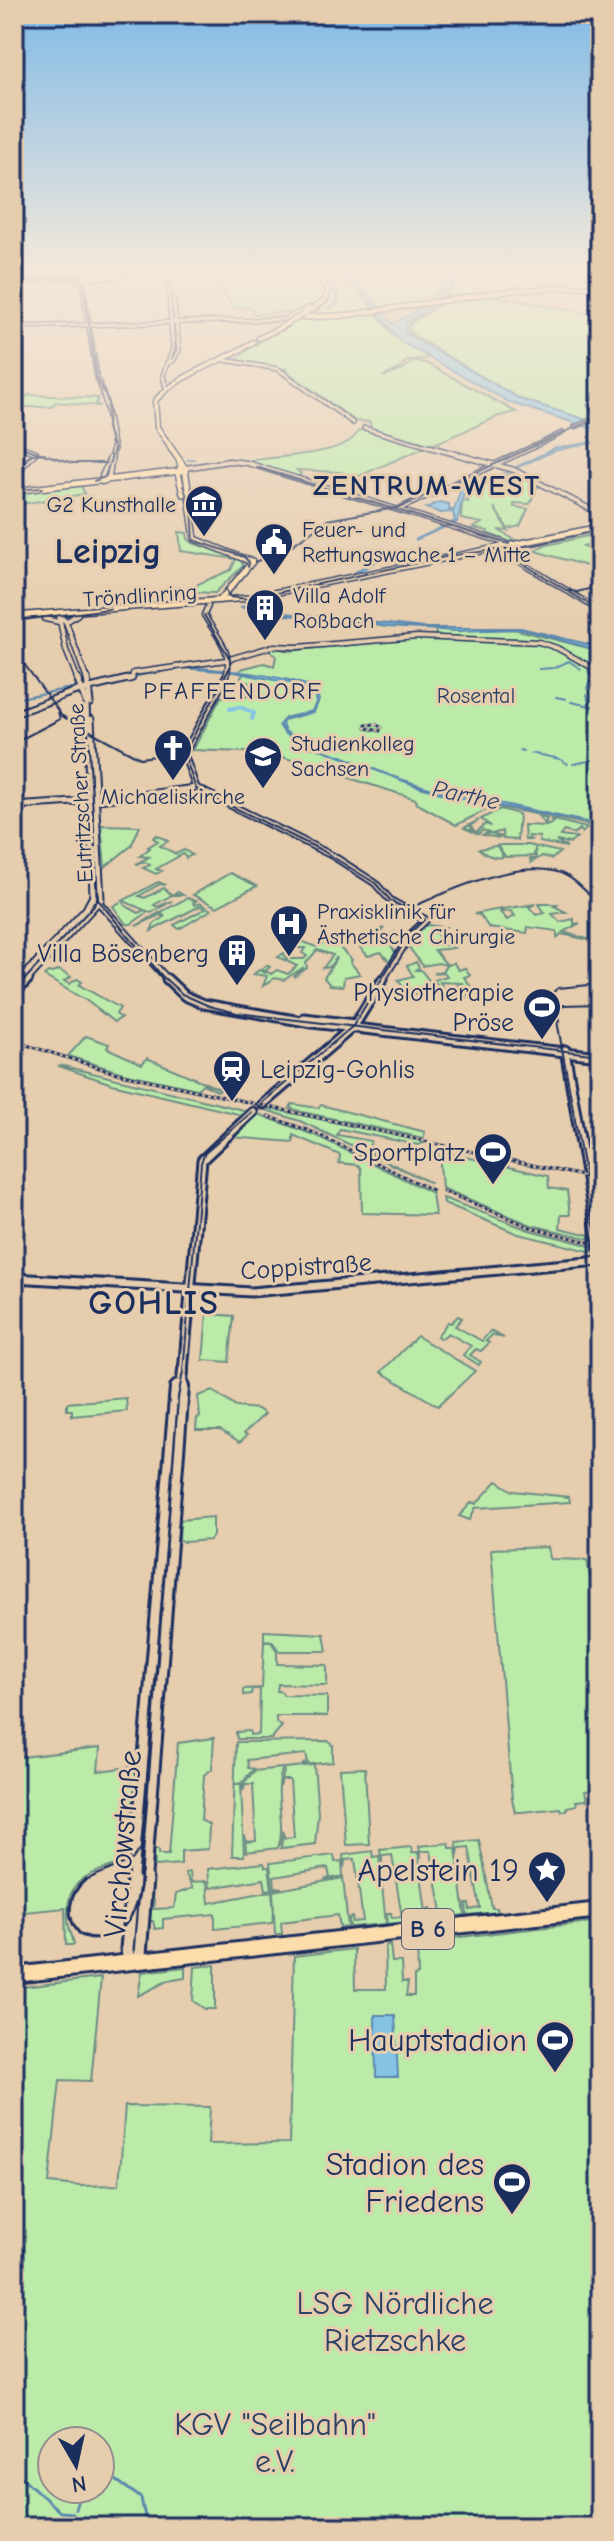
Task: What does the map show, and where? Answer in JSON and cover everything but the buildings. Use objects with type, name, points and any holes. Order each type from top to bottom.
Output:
[{"type":"main road","points":[[103,388],[109,397],[109,432],[114,453],[107,463],[105,480]]},
{"type":"main road","points":[[168,388],[156,398],[157,427],[179,460],[191,510],[191,541],[241,558],[249,564]]},
{"type":"main road","points":[[305,388],[353,422],[368,423],[366,427],[374,430],[511,469],[600,514]]},
{"type":"main road","points":[[577,427],[600,416],[592,406],[600,388]]},
{"type":"main road","points":[[395,508],[562,433]]},
{"type":"main road","points":[[14,445],[34,451]]},
{"type":"main road","points":[[14,469],[34,451]]},
{"type":"main road","points":[[14,476],[34,451]]},
{"type":"main road","points":[[14,489],[229,463],[410,512],[511,547],[596,532]]},
{"type":"main road","points":[[14,489],[181,470]]},
{"type":"main road","points":[[395,508],[410,512]]},
{"type":"main road","points":[[212,604],[251,599],[472,552],[596,532]]},
{"type":"main road","points":[[511,547],[514,558],[600,611]]},
{"type":"main road","points":[[221,600],[249,564]]},
{"type":"main road","points":[[196,788],[184,754],[228,673],[230,659],[204,613],[249,564]]},
{"type":"main road","points":[[212,604],[221,600],[251,599]]},
{"type":"main road","name":"Tröndlinring","points":[[58,616],[101,608],[212,604]]},
{"type":"main road","name":"Tröndlinring","points":[[58,616],[212,604]]},
{"type":"main road","points":[[14,616],[58,616]]},
{"type":"main road","points":[[14,622],[58,616]]},
{"type":"main road","name":"Eutritzscher Straße","points":[[58,616],[66,650],[85,686],[92,800],[93,896]]},
{"type":"main road","points":[[14,714],[85,686],[230,659],[274,646],[432,637],[539,642],[557,648],[600,672]]},
{"type":"main road","points":[[14,806],[196,788],[333,856],[375,883],[391,901],[422,915],[426,921],[411,933],[354,1026]]},
{"type":"main road","name":"Eutritzscher Straße","points":[[92,800],[103,906]]},
{"type":"main road","points":[[14,994],[16,987],[86,909],[93,896],[168,980],[189,998],[226,1010],[600,1054]]},
{"type":"main road","points":[[16,987],[87,916],[103,906]]},
{"type":"main road","name":"Virchowstraße","points":[[134,1962],[128,1956],[127,1949],[175,1387],[182,1381],[204,1155],[354,1026]]},
{"type":"main road","points":[[565,1050],[600,1252]]},
{"type":"main road","name":"Coppistraße","points":[[14,1278],[251,1292],[600,1261]]},
{"type":"main road","name":"B 6","points":[[14,1975],[600,1910]]},
{"type":"green space","points":[[309,388],[471,388],[516,412],[499,416],[432,445],[371,428],[370,422],[355,421]]},
{"type":"green space","points":[[501,388],[597,388],[587,406],[595,416],[586,420],[520,399]]},
{"type":"green space","points":[[30,395],[98,398],[96,404],[100,406],[55,402],[52,407],[18,407],[23,398]]},
{"type":"green space","points":[[365,429],[428,446],[357,477],[340,472],[297,470],[301,474],[297,477],[248,461],[309,454],[341,446],[358,431]]},
{"type":"green space","points":[[514,472],[541,486],[536,488],[530,504],[514,503],[514,507],[528,509],[520,526],[508,529],[494,507],[508,531],[498,530],[515,540],[511,542],[473,528],[482,523],[461,519],[462,501],[469,502],[466,500],[469,490]]},
{"type":"green space","points":[[81,486],[85,494],[14,505],[14,491]]},
{"type":"green space","points":[[179,532],[187,533],[193,543],[241,559],[243,566],[215,593],[193,592],[198,584],[231,570],[236,559],[181,551]]},
{"type":"green space","points":[[600,533],[600,541],[583,546],[600,556],[600,570],[535,551],[543,546]]},
{"type":"green space","name":"Rosental","points":[[514,629],[600,651],[600,670],[563,650],[539,642],[435,636],[436,630]]},
{"type":"green space","points":[[415,638],[538,643],[550,646],[600,673],[600,827],[494,806],[456,825],[416,803],[417,800],[413,798],[270,753],[193,750],[221,697],[275,696],[240,693],[251,691],[254,687],[247,686],[249,682],[239,681],[244,673],[239,671],[241,669],[264,663],[274,666],[276,656],[269,650],[263,651],[274,647],[288,651]]},
{"type":"green space","points":[[500,809],[519,814],[517,840],[503,839],[502,831],[492,834],[502,837],[499,838],[483,835],[489,833],[483,830],[478,834],[464,828],[479,820],[470,826],[471,830],[477,832],[485,824],[491,826],[481,819]]},
{"type":"green space","points":[[539,817],[547,819],[545,823],[549,825],[554,822],[550,819],[587,828],[582,833],[580,829],[573,834],[564,831],[560,836],[577,838],[570,843],[556,841],[567,847],[539,842],[540,837],[529,836],[528,839],[532,840],[525,840],[524,825],[546,826]]},
{"type":"green space","points":[[101,825],[140,826],[131,846],[105,867]]},
{"type":"green space","points":[[157,835],[168,841],[160,846],[176,854],[184,850],[192,855],[186,858],[183,854],[156,869],[162,871],[156,874],[143,868],[150,865],[146,862],[136,864],[149,857],[140,856],[158,841],[153,838]]},
{"type":"green space","points":[[501,845],[528,845],[560,852],[552,859],[542,856],[531,863],[530,859],[536,859],[535,848],[534,856],[506,857],[497,846],[503,857],[497,858],[479,849]]},
{"type":"green space","points":[[230,873],[257,886],[217,907],[193,895]]},
{"type":"green space","points":[[158,882],[166,885],[160,884],[139,896],[145,898],[164,888],[172,895],[154,905],[157,907],[172,901],[151,913],[124,901],[124,905],[139,913],[144,910],[148,912],[126,924],[113,906]]},
{"type":"green space","points":[[187,898],[196,901],[193,903],[195,905],[200,903],[211,910],[179,929],[174,925],[205,909],[200,906],[151,931],[154,924],[164,917],[160,915],[136,926],[159,913],[165,917],[161,912]]},
{"type":"green space","points":[[536,904],[529,907],[536,915],[545,913],[539,904],[559,904],[554,906],[566,912],[552,914],[560,922],[574,919],[574,924],[580,923],[563,932],[594,941],[561,934],[557,938],[557,931],[528,927],[527,933],[489,928],[480,915],[474,914],[501,909],[500,912],[507,920],[515,916],[511,911],[502,912],[503,909]]},
{"type":"green space","points":[[426,925],[445,927],[434,932],[444,945],[450,944],[454,948],[434,950],[447,965],[423,966],[408,946],[413,934]]},
{"type":"green space","points":[[384,928],[380,932],[388,936],[395,932],[405,937],[402,943],[390,944],[396,954],[391,964],[381,952],[368,956],[357,944],[371,935],[375,942],[384,940],[377,931]]},
{"type":"green space","points":[[331,939],[352,960],[350,962],[360,974],[344,977],[343,986],[330,985],[324,978],[337,957],[329,967],[323,968],[333,955],[317,950],[306,963],[307,968],[294,977],[304,967],[284,980],[275,978],[263,986],[267,976],[254,974],[259,970],[266,973],[262,969],[267,965],[270,967],[265,971],[271,974],[277,970],[288,974],[297,966],[278,957],[284,953],[286,959],[304,959],[307,956],[302,953],[305,948],[291,948],[301,941],[316,947]]},
{"type":"green space","points":[[416,962],[419,968],[416,970],[421,970],[439,994],[412,994],[410,989],[406,990],[409,996],[397,994],[393,998],[393,993],[377,994],[381,988],[393,991],[405,989],[398,980],[413,976],[407,966]]},
{"type":"green space","points":[[454,963],[458,970],[465,968],[470,975],[464,977],[476,994],[466,994],[466,997],[463,994],[463,1000],[452,999],[443,991],[449,995],[460,993],[456,986],[464,983],[440,982],[442,986],[439,987],[434,980],[447,976],[444,972],[433,973],[442,971]]},
{"type":"green space","points":[[59,970],[71,977],[64,981],[69,984],[77,979],[82,982],[79,985],[120,1008],[116,1014],[121,1018],[114,1022],[87,1001],[44,976]]},
{"type":"green space","points":[[86,1036],[109,1044],[107,1048],[142,1064],[147,1058],[222,1090],[217,1091],[203,1084],[197,1089],[123,1073],[68,1056]]},
{"type":"green space","points":[[59,1066],[247,1111],[242,1115],[112,1084]]},
{"type":"green space","points":[[292,1104],[318,1108],[321,1105],[425,1132],[423,1138],[302,1112],[290,1108]]},
{"type":"green space","points":[[263,1109],[426,1142],[418,1145],[340,1129],[337,1135],[371,1141],[369,1147],[375,1150],[371,1154],[431,1183],[300,1121]]},
{"type":"green space","points":[[258,1114],[319,1137],[432,1193],[435,1215],[362,1213],[361,1169],[358,1165],[339,1163],[340,1155],[293,1135],[293,1142],[231,1137]]},
{"type":"green space","points":[[439,1151],[548,1176],[549,1188],[567,1191],[570,1215],[561,1215],[560,1228],[590,1235],[591,1239],[531,1225],[442,1188]]},
{"type":"green space","points":[[443,1198],[529,1230],[584,1244],[592,1247],[593,1252],[518,1234],[444,1203]]},
{"type":"green space","points":[[207,1314],[234,1316],[229,1362],[203,1360]]},
{"type":"green space","points":[[458,1316],[462,1318],[455,1326],[482,1341],[490,1331],[504,1338],[492,1335],[481,1351],[476,1349],[470,1355],[481,1362],[479,1365],[463,1355],[471,1346],[448,1333],[441,1339],[437,1336],[448,1322],[451,1323]]},
{"type":"green space","points":[[417,1336],[475,1371],[438,1406],[381,1372]]},
{"type":"green space","points":[[213,1391],[236,1407],[258,1409],[265,1414],[244,1433],[247,1435],[240,1442],[220,1430],[196,1430],[197,1418],[200,1417],[198,1396]]},
{"type":"green space","points":[[126,1398],[127,1411],[72,1416],[72,1410],[67,1410],[67,1403]]},
{"type":"green space","points":[[497,1481],[513,1491],[569,1497],[570,1502],[475,1508],[470,1520],[459,1516],[472,1502],[476,1504]]},
{"type":"green space","points":[[213,1517],[213,1536],[210,1540],[183,1542],[179,1539],[180,1520]]},
{"type":"green space","points":[[548,1547],[550,1559],[587,1560],[590,1577],[600,1577],[600,1789],[585,1791],[587,1800],[576,1801],[577,1805],[567,1807],[567,1810],[515,1812],[491,1549]]},
{"type":"green space","points":[[264,1631],[324,1634],[327,1651],[279,1651],[272,1641],[264,1640]]},
{"type":"green space","points":[[264,1642],[271,1642],[277,1651],[277,1664],[327,1665],[327,1685],[278,1684],[277,1691],[283,1695],[327,1696],[327,1716],[276,1716],[276,1723],[282,1726],[271,1739],[237,1739],[236,1732],[259,1734],[260,1689],[252,1689],[251,1694],[243,1695],[243,1689],[262,1688]]},
{"type":"green space","points":[[214,1738],[212,1769],[204,1775],[201,1820],[209,1825],[208,1849],[181,1851],[181,1864],[155,1866],[154,1849],[159,1849],[159,1854],[169,1854],[178,1743]]},
{"type":"green space","points":[[328,1741],[333,1745],[333,1762],[302,1765],[308,1762],[306,1754],[247,1760],[248,1768],[254,1769],[241,1783],[235,1784],[241,1784],[244,1856],[232,1856],[236,1742]]},
{"type":"green space","points":[[100,1748],[98,1771],[131,1767],[136,1774],[128,1860],[94,1873],[77,1884],[68,1905],[68,1923],[74,1945],[66,1945],[65,1908],[14,1913],[14,1758]]},
{"type":"green space","points":[[314,1765],[318,1813],[315,1844],[281,1848],[283,1833],[285,1838],[294,1837],[290,1780],[282,1780],[285,1768]]},
{"type":"green space","points":[[283,1768],[279,1788],[281,1828],[278,1848],[246,1852],[245,1836],[247,1842],[256,1841],[253,1784],[245,1784],[243,1791],[243,1784],[254,1771]]},
{"type":"green space","points":[[365,1768],[369,1844],[346,1845],[340,1769]]},
{"type":"green space","points":[[479,1840],[492,1908],[497,1908],[498,1912],[467,1915],[466,1904],[469,1904],[470,1910],[480,1908],[469,1847],[459,1848],[458,1855],[457,1842]]},
{"type":"green space","points":[[449,1843],[450,1848],[456,1848],[465,1915],[429,1920],[428,1909],[431,1908],[432,1914],[442,1912],[431,1851],[421,1851],[421,1859],[419,1846]]},
{"type":"green space","points":[[411,1847],[412,1853],[418,1852],[427,1920],[388,1924],[387,1913],[391,1913],[392,1918],[402,1917],[392,1855],[382,1856],[382,1863],[380,1850]]},
{"type":"green space","points":[[372,1851],[373,1857],[379,1856],[386,1924],[350,1927],[349,1918],[352,1917],[353,1922],[363,1921],[355,1859],[345,1860],[344,1868],[343,1855]]},
{"type":"green space","points":[[334,1855],[335,1862],[342,1861],[343,1876],[324,1880],[330,1878],[328,1868],[274,1877],[275,1887],[282,1888],[273,1889],[270,1863]]},
{"type":"green space","points":[[264,1863],[265,1867],[269,1867],[272,1889],[266,1890],[264,1879],[210,1888],[208,1869]]},
{"type":"green space","points":[[190,1872],[191,1882],[207,1881],[209,1903],[272,1891],[272,1923],[215,1929],[215,1914],[163,1919],[163,1928],[155,1929],[153,1921],[148,1921],[150,1900],[154,1900],[153,1909],[174,1908],[176,1894],[193,1888],[185,1873]]},
{"type":"green space","points":[[343,1878],[348,1927],[340,1928],[338,1915],[281,1922],[282,1934],[275,1934],[273,1891]]},
{"type":"green space","name":"LSG Nördliche Rietzschke","points":[[600,1921],[600,2527],[14,2527],[14,1988],[101,1978],[91,2081],[60,2080],[49,2183],[119,2185],[125,2106],[210,2107],[208,2144],[289,2143],[294,1956],[354,1949],[355,1989],[386,1989],[385,1946],[390,1945],[392,1962],[401,1962],[402,1982],[408,1982],[406,1996],[414,1996],[414,1976],[418,1975],[417,1942]]},
{"type":"green space","points":[[215,1965],[215,2009],[205,2009],[193,2001],[195,1967]]},
{"type":"green space","points":[[185,1967],[185,1978],[167,1981],[138,1996],[142,1972]]},
{"type":"water","points":[[483,388],[500,388],[520,399],[600,424],[600,431],[511,403]]},
{"type":"water","points":[[600,441],[554,451],[503,474],[555,448]]},
{"type":"water","points":[[498,476],[464,492],[457,522],[415,540],[455,521],[453,512],[441,513],[426,508],[439,502],[449,504],[449,510],[454,510],[461,489]]},
{"type":"water","points":[[382,557],[357,574],[251,602],[254,605],[260,603],[257,607],[266,611],[424,628],[521,628],[591,645],[600,651],[522,629],[457,631],[387,627],[272,614],[240,607],[250,606],[248,599],[256,594],[351,575]]},
{"type":"water","points":[[180,667],[230,671],[267,676],[314,688],[319,700],[314,712],[284,720],[282,725],[285,731],[300,741],[326,751],[299,746],[303,743],[285,734],[279,725],[285,718],[312,711],[316,703],[314,692],[300,685],[234,672],[180,668],[14,699]]},
{"type":"water","points":[[389,775],[429,788],[600,825],[467,799],[423,788]]},
{"type":"water","points":[[375,2015],[395,2015],[398,2077],[376,2077]]},
{"type":"waterway","points":[[188,460],[194,459]]},
{"type":"waterway","points":[[539,669],[554,668],[569,661],[581,669]]},
{"type":"waterway","points":[[587,689],[589,682],[595,681],[588,671]]},
{"type":"waterway","points":[[587,694],[589,704]]},
{"type":"waterway","points":[[556,697],[566,699]]},
{"type":"waterway","points":[[571,702],[600,708]]},
{"type":"waterway","points":[[230,709],[240,707],[254,713],[252,719]]},
{"type":"waterway","points":[[531,753],[560,759],[568,764]]},
{"type":"waterway","points":[[573,764],[600,759]]},
{"type":"waterway","points":[[14,2463],[16,2472],[60,2512],[73,2513]]},
{"type":"waterway","points":[[116,2480],[141,2498],[147,2527]]},
{"type":"waterway","points":[[75,2509],[76,2505]]},
{"type":"tram line","points":[[94,481],[105,477],[114,449],[107,428],[108,400],[101,388]]},
{"type":"tram line","points":[[595,418],[588,405],[598,388]]},
{"type":"tram line","points":[[392,509],[600,416]]},
{"type":"tram line","points":[[14,445],[41,453]]},
{"type":"tram line","points":[[14,472],[32,454],[41,453]]},
{"type":"tram line","points":[[41,453],[73,463],[106,463]]},
{"type":"tram line","points":[[256,467],[392,509]]},
{"type":"tram line","points":[[183,486],[192,509],[194,540],[244,557],[249,562],[248,567]]},
{"type":"tram line","points":[[14,490],[43,488]]},
{"type":"tram line","points":[[255,562],[291,546],[327,520],[392,509]]},
{"type":"tram line","points":[[392,509],[509,544]]},
{"type":"tram line","points":[[226,589],[229,597],[248,599],[455,555],[536,545],[600,530]]},
{"type":"tram line","points":[[494,553],[514,558],[600,611]]},
{"type":"tram line","points":[[566,590],[577,592],[600,586]]},
{"type":"tram line","points":[[14,621],[110,609]]},
{"type":"tram line","points":[[185,752],[230,667],[230,659],[204,615]]},
{"type":"tram line","points":[[14,650],[62,716],[83,728]]},
{"type":"tram line","points":[[14,743],[60,719],[58,711]]},
{"type":"tram line","points":[[83,728],[140,758],[185,752]]},
{"type":"tram line","points":[[83,728],[88,733],[98,896]]},
{"type":"tram line","points":[[185,752],[196,789],[323,851],[375,883],[391,901],[425,919],[410,933],[353,1026]]},
{"type":"tram line","points":[[403,906],[415,906],[490,877],[532,869],[567,876],[600,906]]},
{"type":"tram line","points":[[14,991],[94,905],[98,896]]},
{"type":"tram line","points":[[98,896],[98,900],[162,976],[182,994],[209,1006],[237,1013],[353,1026]]},
{"type":"tram line","points":[[562,1051],[552,993],[558,988],[600,984]]},
{"type":"tram line","points":[[560,1022],[558,1011],[564,1005],[600,1004]]},
{"type":"tram line","points":[[262,1103],[353,1026]]},
{"type":"tram line","points":[[353,1026],[562,1051]]},
{"type":"tram line","points":[[562,1051],[600,1055]]},
{"type":"tram line","points":[[562,1051],[600,1258]]},
{"type":"tram line","points":[[142,1847],[178,1397],[183,1372],[201,1163],[204,1154],[252,1112]]},
{"type":"tram line","points":[[142,1847],[145,1839]]},
{"type":"tram line","points":[[85,1880],[132,1860],[142,1847]]},
{"type":"tram line","points":[[141,1881],[142,1847]]},
{"type":"tram line","points":[[85,1880],[75,1892],[70,1914],[81,1935],[95,1938],[107,1937],[125,1925],[136,1904],[141,1879]]},
{"type":"railway","points":[[375,724],[381,727],[380,731],[366,728],[366,725],[375,724]]},
{"type":"railway","points":[[14,1041],[112,1072],[600,1180]]},
{"type":"railway","points":[[268,1116],[315,1133],[432,1190]]},
{"type":"railway","points":[[443,1191],[530,1227],[592,1243]]},
{"type":"place","name":"G2 Kunsthalle","points":[[204,538]]},
{"type":"place","name":"Feuer- und Rettungswache 1 – Mitte","points":[[274,576]]},
{"type":"place","name":"Villa Adolf Roßbach","points":[[265,642]]},
{"type":"place","name":"Michaeliskirche","points":[[173,782]]},
{"type":"place","name":"Studienkolleg Sachsen","points":[[263,790]]},
{"type":"place","name":"Praxisklinik für Ästhetische Chirurgie","points":[[289,958]]},
{"type":"place","name":"Villa Bösenberg","points":[[237,987]]},
{"type":"place","name":"Physiotherapie Pröse","points":[[542,1041]]},
{"type":"place","name":"Leipzig-Gohlis","points":[[232,1103]]},
{"type":"place","name":"Sportplatz","points":[[493,1186]]},
{"type":"place","name":"Apelstein 19","points":[[547,1904]]},
{"type":"place","name":"Hauptstadion","points":[[555,2074]]},
{"type":"place","name":"Stadion des Friedens","points":[[512,2216]]},
{"type":"district","name":"ZENTRUM-WEST","points":[[427,485]]},
{"type":"district","name":"Leipzig","points":[[108,550]]},
{"type":"district","name":"PFAFFENDORF","points":[[233,691]]},
{"type":"district","name":"GOHLIS","points":[[154,1302]]},
{"type":"water label","name":"Parthe","points":[[466,795]]},
{"type":"park label","name":"KGV \"Seilbahn\" e.V.","points":[[275,2442]]}]
